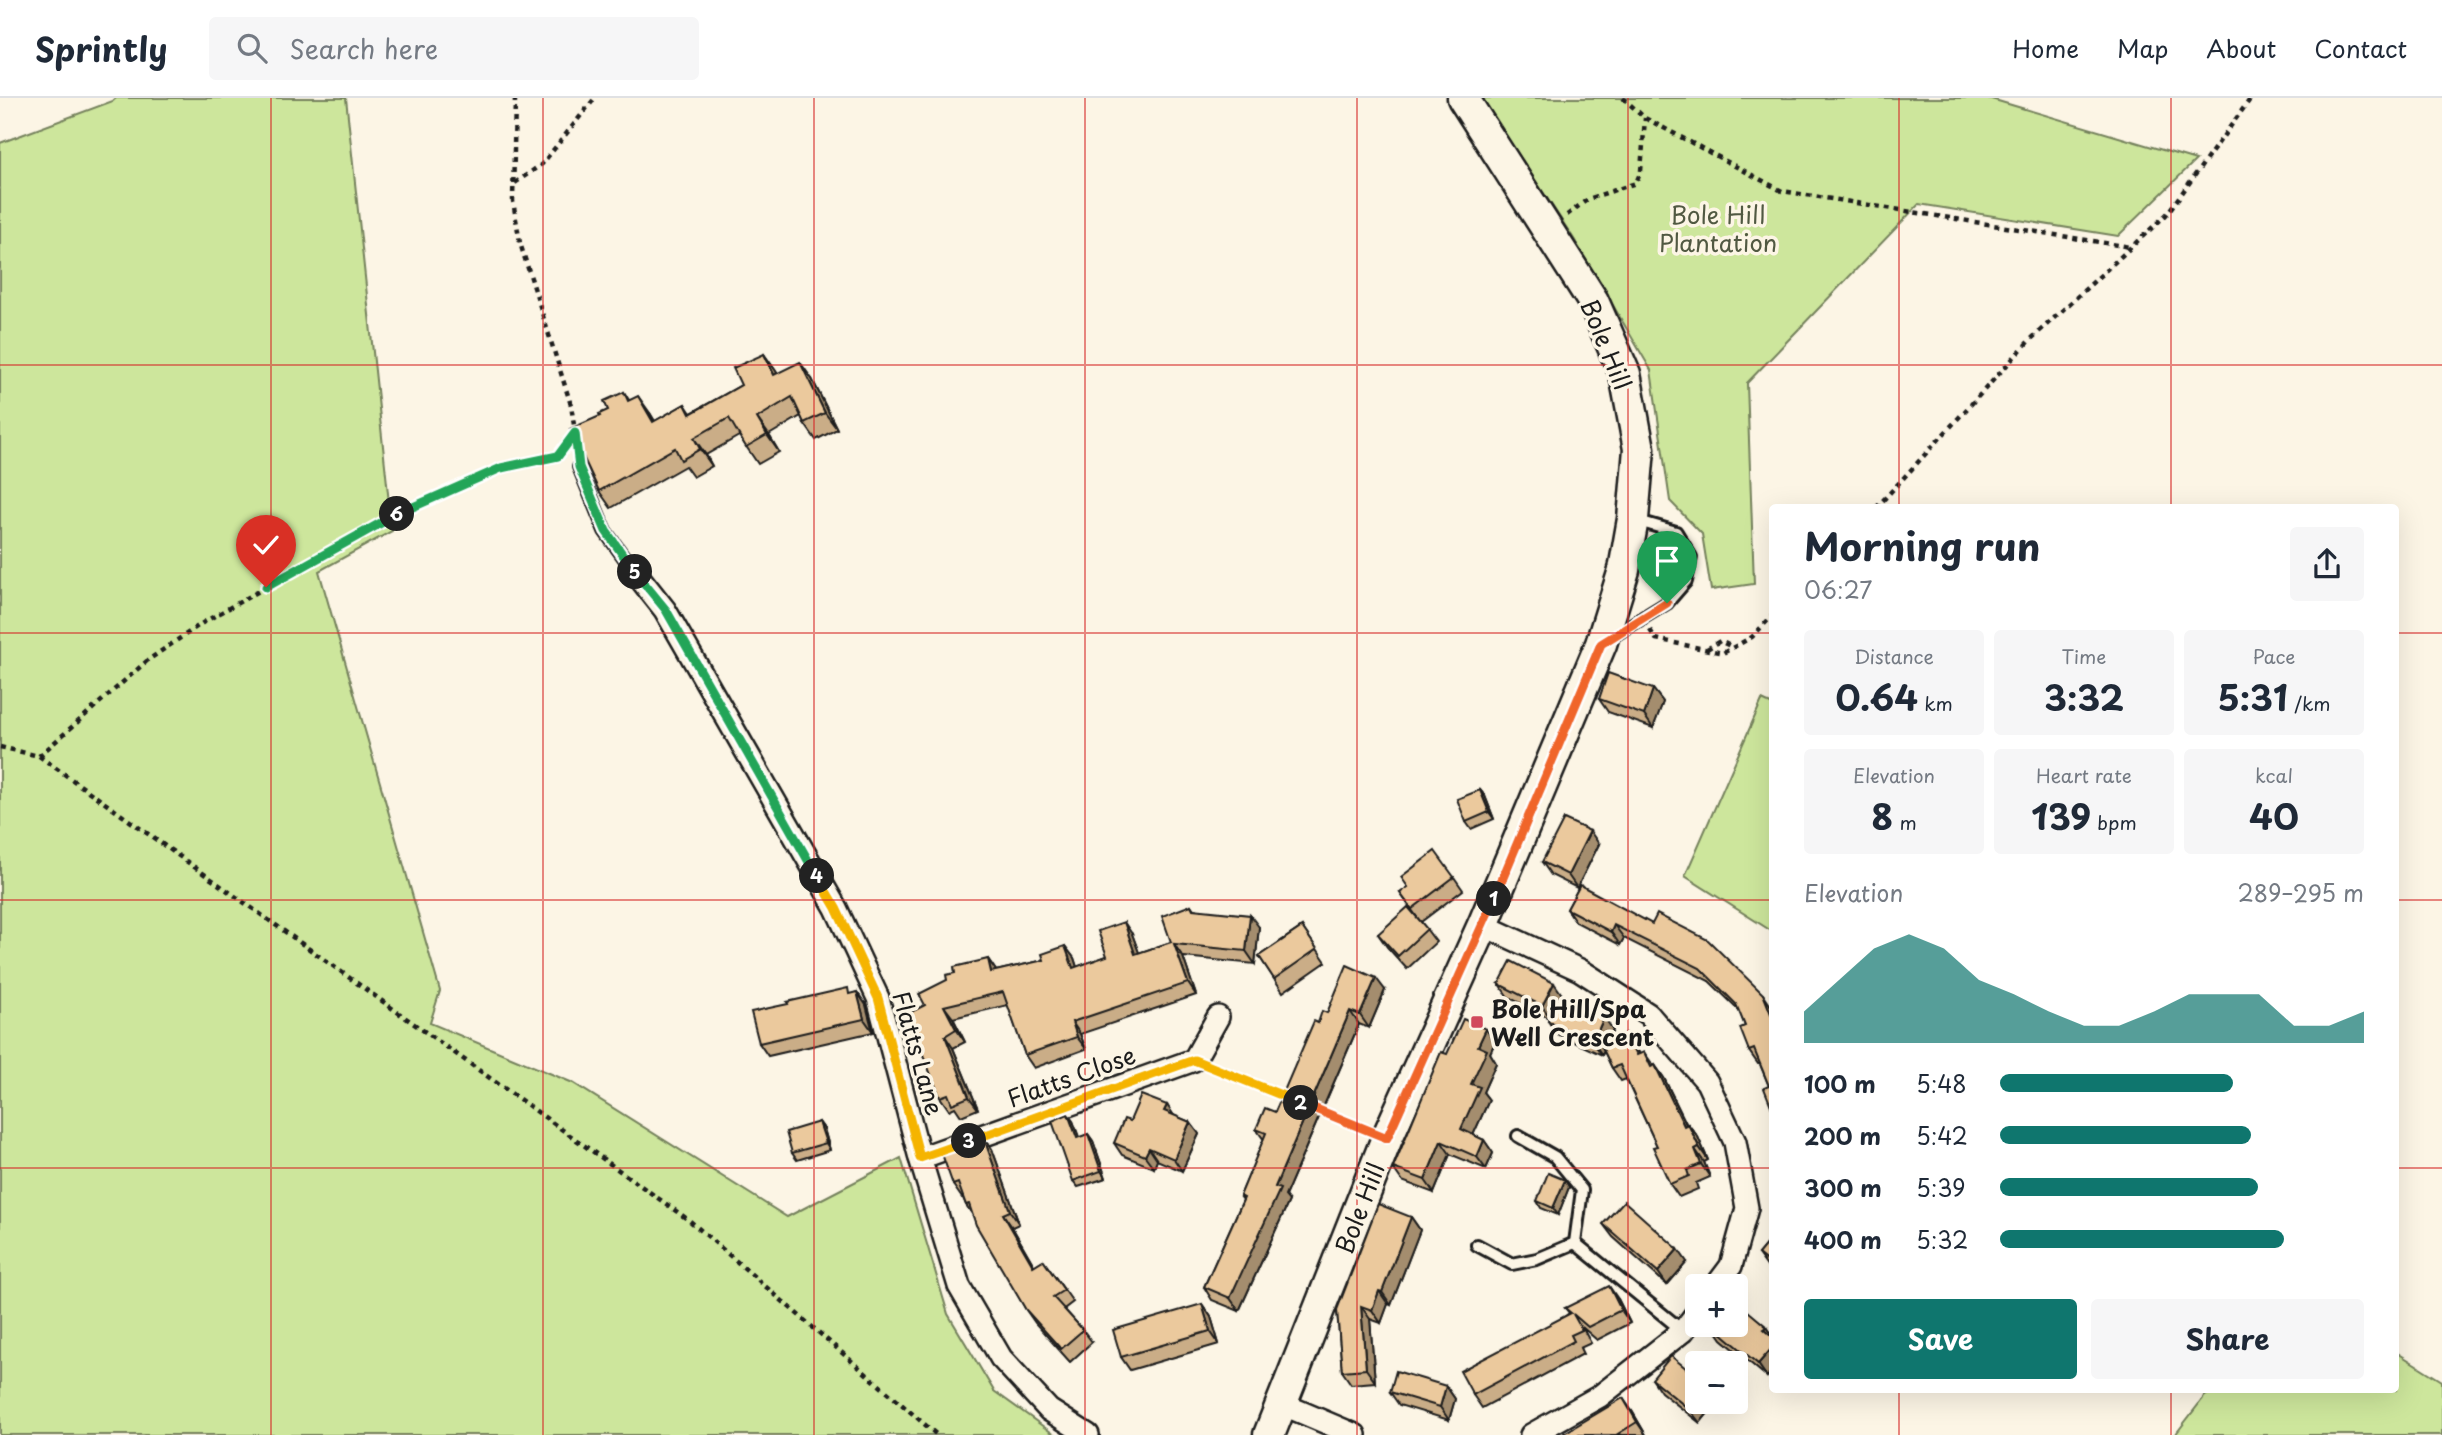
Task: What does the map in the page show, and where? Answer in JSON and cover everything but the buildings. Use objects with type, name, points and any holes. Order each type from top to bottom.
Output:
[{"type":"street","name":"Bole Hill","points":[[1269,1435],[1387,1138],[1483,925],[1601,644],[1624,570],[1633,519],[1639,449],[1625,373],[1593,302],[1463,98]]},
{"type":"street","name":"Flatts Lane","points":[[631,567],[666,610],[836,908],[878,998],[920,1158],[959,1286],[1001,1358],[1049,1410],[1088,1435]]},
{"type":"street","points":[[1483,925],[1580,970],[1648,1014],[1707,1082],[1735,1142],[1746,1209],[1731,1266],[1725,1274]]},
{"type":"street","points":[[1194,1060],[1218,1017]]},
{"type":"street","name":"Flatts Close","points":[[920,1158],[1194,1060]]},
{"type":"street","points":[[1531,1435],[1600,1396],[1685,1328]]},
{"type":"street","points":[[1282,1404],[1355,1435]]},
{"type":"lane","points":[[579,467],[606,531],[631,567]]},
{"type":"lane","points":[[1601,644],[1667,603],[1686,581],[1691,557],[1676,532],[1633,519]]},
{"type":"lane","points":[[1518,1136],[1555,1157],[1582,1190],[1575,1243]]},
{"type":"lane","points":[[1477,1245],[1512,1264],[1537,1259],[1575,1243]]},
{"type":"lane","points":[[1575,1243],[1683,1331]]},
{"type":"path","points":[[515,98],[513,201],[520,243],[571,405],[579,467]]},
{"type":"path","points":[[515,183],[542,164],[595,98]]},
{"type":"path","points":[[1623,98],[1645,118],[1782,191],[2131,247]]},
{"type":"path","points":[[1881,504],[2029,341],[2166,215],[2251,98]]},
{"type":"path","points":[[1547,230],[1588,199],[1636,183],[1641,171],[1645,118]]},
{"type":"path","points":[[39,756],[148,660],[204,622],[391,517],[501,468],[558,456],[575,433]]},
{"type":"path","points":[[1643,619],[1656,639],[1723,653],[1752,637],[1769,619]]},
{"type":"path","points":[[1706,649],[1720,640],[1733,647]]},
{"type":"path","points":[[0,747],[39,756],[690,1221],[937,1435]]},
{"type":"path","points":[[1194,1060],[1297,1102]]},
{"type":"path","points":[[1310,1107],[1387,1138]]},
{"type":"green space","points":[[116,98],[346,98],[392,531],[319,571],[440,991],[430,1023],[573,1083],[787,1217],[901,1158],[948,1314],[994,1391],[1055,1435],[0,1435],[0,143]]},
{"type":"green space","name":"Bole Hill Plantation","points":[[1481,98],[1988,98],[2196,160],[2118,236],[1919,204],[1747,383],[1754,584],[1711,590],[1702,534],[1670,501],[1651,370],[1574,239]]},
{"type":"green space","points":[[1762,700],[1769,703],[1769,929],[1685,876]]},
{"type":"green space","points":[[2399,1354],[2442,1381],[2442,1435],[2175,1435],[2210,1393],[2399,1393]]},
{"type":"place","name":"Bole Hill/Spa Well Crescent","points":[[1477,1022]]},
{"type":"route","points":[[266,587],[391,517],[501,468],[558,456],[575,433],[579,467],[606,531],[666,610],[836,908],[878,998],[920,1158],[1194,1060],[1387,1138],[1483,925],[1601,644],[1667,603]]}]
